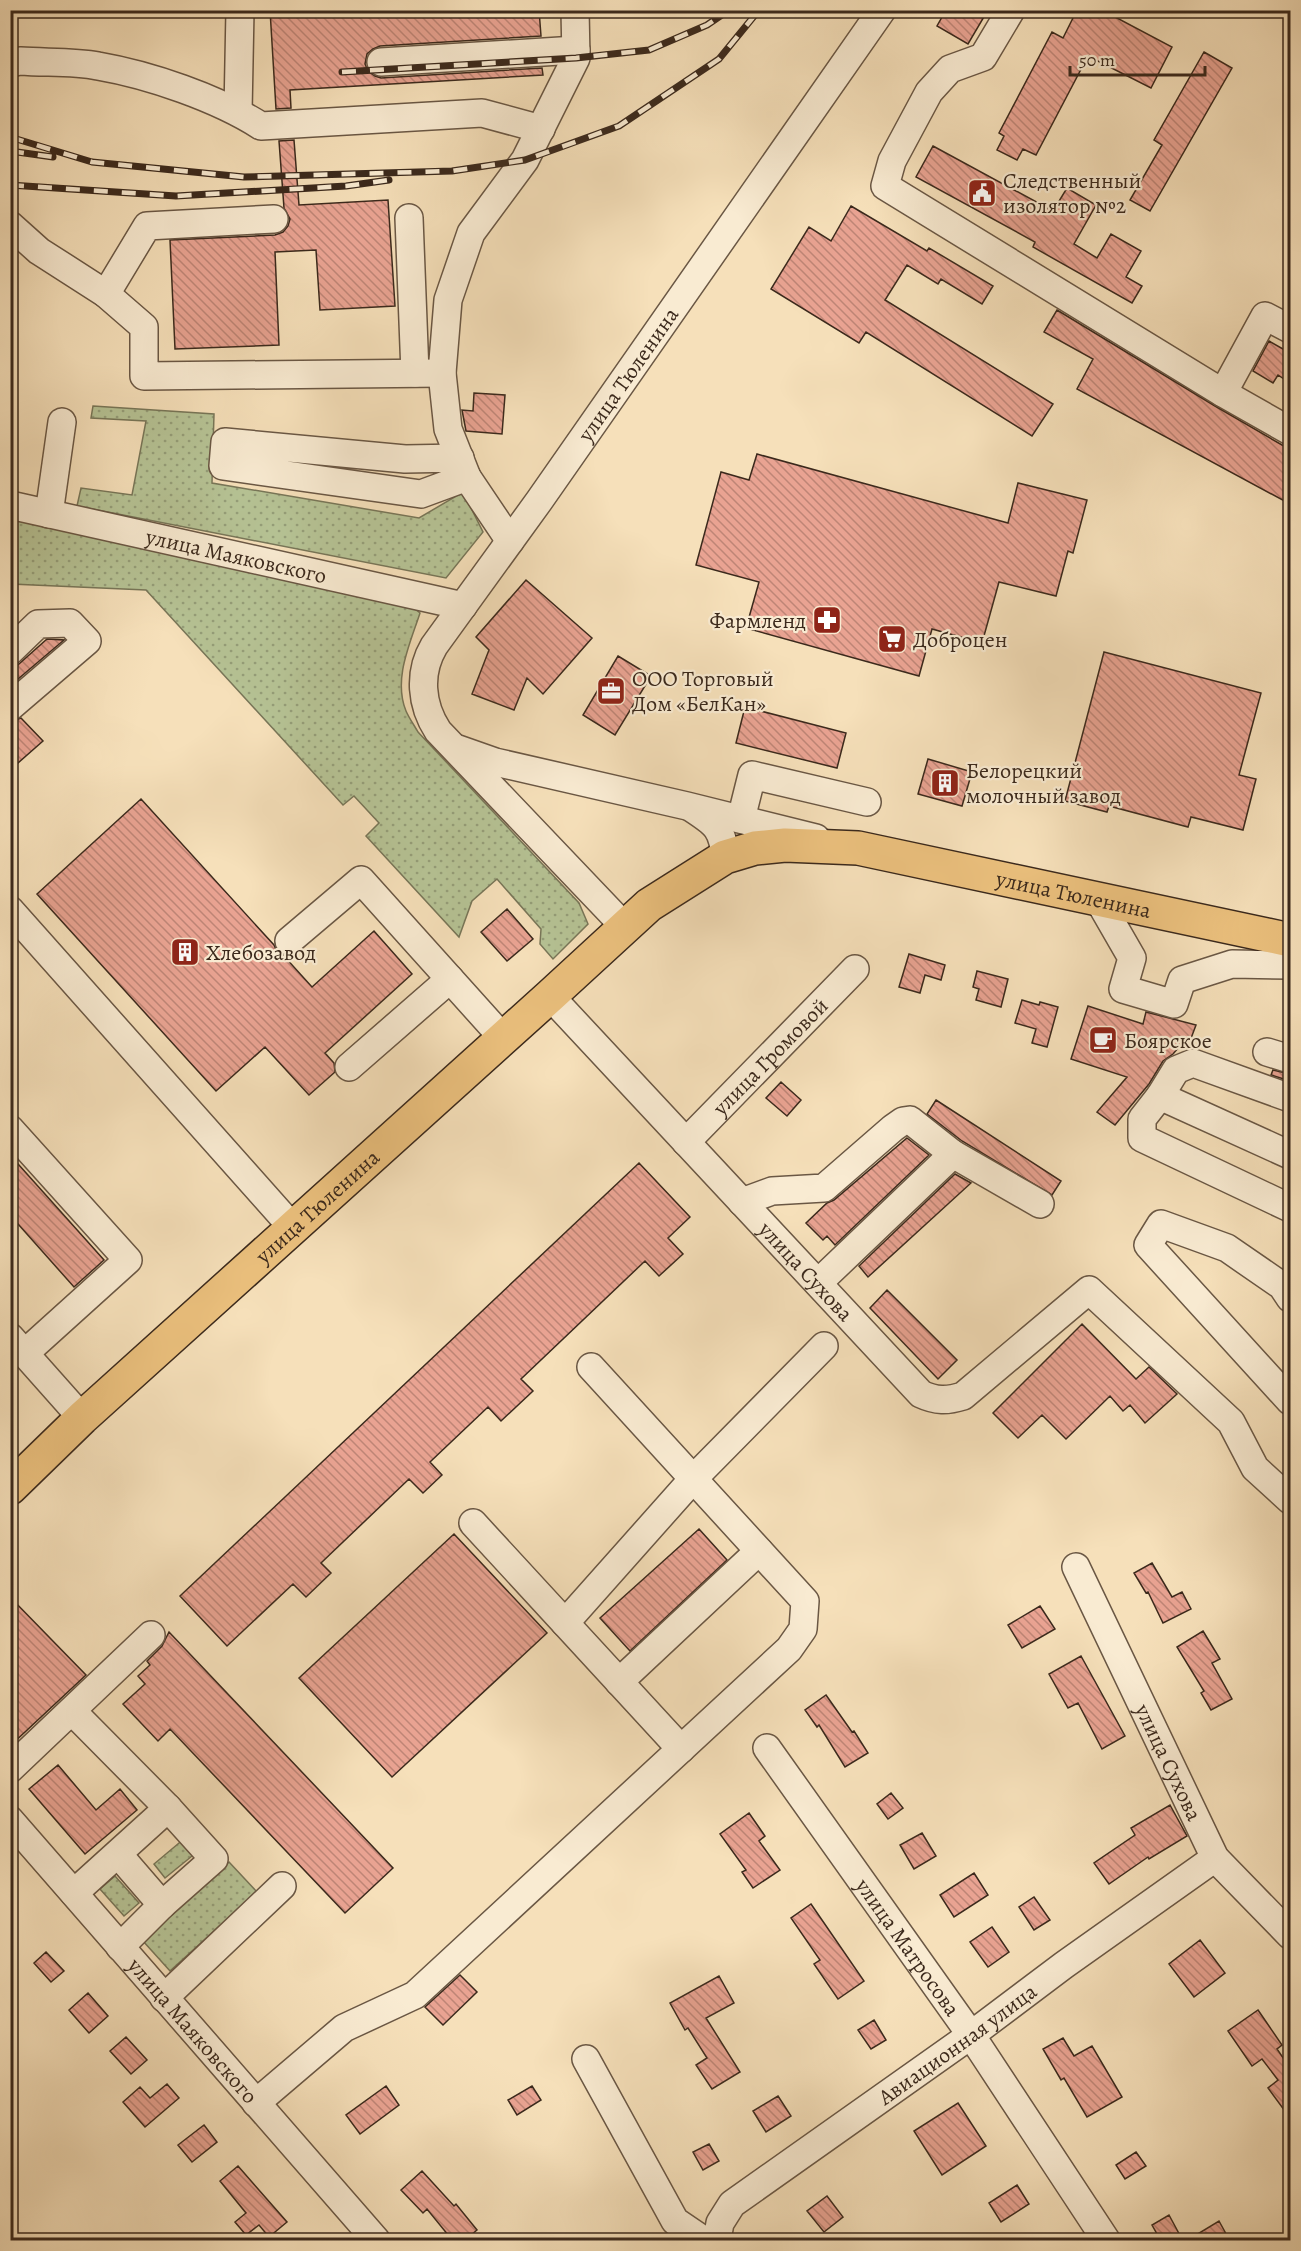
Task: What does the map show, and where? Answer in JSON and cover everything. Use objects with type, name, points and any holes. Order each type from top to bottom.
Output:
[{"type":"main road","name":"улица Тюленина","points":[[10,1488],[82,1418],[550,996],[624,926],[649,905],[725,857],[756,848],[785,845],[858,848],[1098,899],[1290,945]]},
{"type":"street","points":[[238,112],[240,10]]},
{"type":"street","points":[[510,541],[463,467],[448,429],[442,373],[448,300],[471,233],[525,160],[576,58],[575,10]]},
{"type":"street","points":[[860,10],[863,39]]},
{"type":"street","name":"улица Тюленина","points":[[624,926],[451,747],[438,730],[427,710],[423,678],[429,654],[882,10]]},
{"type":"street","points":[[1011,10],[983,57],[950,69],[929,92],[892,161],[885,186],[1223,393],[1290,431]]},
{"type":"street","points":[[381,62],[576,50]]},
{"type":"street","points":[[10,63],[20,61],[97,65],[158,81],[238,112],[261,126],[482,113],[541,129]]},
{"type":"street","points":[[409,218],[415,373]]},
{"type":"street","points":[[106,294],[147,226],[274,219]]},
{"type":"street","points":[[10,225],[39,251],[106,294],[144,327],[144,376],[442,373]]},
{"type":"street","points":[[1223,393],[1265,316],[1290,329]]},
{"type":"street","points":[[50,514],[62,422]]},
{"type":"street","points":[[225,442],[405,459],[463,467],[422,494],[223,466],[225,442]]},
{"type":"street","name":"улица Маяковского","points":[[10,505],[463,606]]},
{"type":"street","points":[[10,651],[38,624],[70,623],[87,641],[10,707]]},
{"type":"street","name":"улица Тюленина","points":[[451,747],[495,762],[858,848]]},
{"type":"street","points":[[741,819],[752,774],[867,802]]},
{"type":"street","points":[[687,806],[710,820],[721,832],[725,857]]},
{"type":"street","points":[[289,941],[361,880],[503,1038]]},
{"type":"street","points":[[1098,899],[1132,958],[1123,989],[1174,1004],[1182,980],[1290,945]]},
{"type":"street","points":[[10,910],[293,1228]]},
{"type":"street","name":"улица Громовой","points":[[686,1142],[855,969]]},
{"type":"street","points":[[349,1066],[450,979]]},
{"type":"street","name":"улица Сухова","points":[[550,996],[921,1394],[934,1400],[950,1401],[963,1396],[1089,1290],[1230,1422],[1255,1468],[1290,1500]]},
{"type":"street","points":[[1290,1098],[1193,1063],[1176,1070],[1142,1119],[1142,1138],[1290,1208]]},
{"type":"street","points":[[1160,1096],[1290,1155]]},
{"type":"street","points":[[742,1202],[772,1191],[824,1188],[903,1121],[910,1120],[953,1154],[1041,1204]]},
{"type":"street","points":[[10,1129],[128,1260],[18,1345],[82,1418]]},
{"type":"street","points":[[818,1284],[953,1154]]},
{"type":"street","points":[[1290,1298],[1282,1286],[1227,1248],[1161,1224],[1148,1245],[1290,1401]]},
{"type":"street","points":[[565,1623],[693,1479],[824,1346]]},
{"type":"street","points":[[256,2103],[344,2028],[415,1995],[789,1649],[803,1629],[805,1601],[591,1367]]},
{"type":"street","points":[[473,1523],[681,1749]]},
{"type":"street","points":[[619,1682],[759,1551]]},
{"type":"street","name":"улица Сухова","points":[[1076,1567],[1215,1858],[1290,1935]]},
{"type":"street","points":[[10,1769],[152,1635]]},
{"type":"street","points":[[72,1711],[214,1858],[120,1947]]},
{"type":"street","name":"улица Матросова","points":[[767,1748],[971,2036],[1106,2241]]},
{"type":"street","points":[[74,1893],[168,1808]]},
{"type":"street","name":"улица Маяковского","points":[[10,1820],[376,2241]]},
{"type":"street","points":[[118,1854],[162,1905]]},
{"type":"street","name":"Авиационная улица","points":[[717,2241],[720,2223],[732,2204],[971,2036],[1064,1965],[1215,1858]]},
{"type":"street","points":[[164,1998],[282,1886]]},
{"type":"street","points":[[586,2059],[675,2221],[703,2241]]},
{"type":"green space","points":[[93,406],[214,414],[212,483],[419,518],[463,492],[483,532],[446,578],[77,506],[81,488],[132,495],[146,421],[91,418]]},
{"type":"green space","points":[[11,515],[403,599],[420,613],[402,674],[402,699],[410,719],[418,732],[579,903],[588,924],[553,959],[540,944],[541,929],[497,879],[472,901],[459,937],[366,836],[379,823],[354,796],[343,805],[146,590],[11,584]]},
{"type":"green space","points":[[185,1838],[197,1852],[165,1878],[154,1864]]},
{"type":"green space","points":[[229,1862],[257,1892],[170,1971],[143,1941]]},
{"type":"green space","points":[[115,1876],[139,1903],[124,1916],[100,1889]]},
{"type":"building","points":[[270,10],[539,10],[541,36],[380,46],[367,54],[365,64],[368,71],[381,78],[542,68],[543,75],[290,90],[291,108],[276,109]]},
{"type":"building","points":[[946,10],[988,10],[968,44],[937,26]]},
{"type":"building","points":[[1077,10],[1102,10],[1172,47],[1151,88],[1088,56],[1036,155],[1023,149],[1017,160],[997,150],[1004,136],[999,133],[1052,32],[1063,38]]},
{"type":"building","points":[[1204,52],[1232,68],[1150,211],[1130,200],[1162,145],[1154,140]]},
{"type":"building","points":[[294,140],[299,205],[388,200],[395,306],[320,310],[316,250],[275,252],[279,345],[175,349],[170,240],[275,235],[283,232],[290,219],[284,208],[279,141]]},
{"type":"building","points":[[933,146],[1053,211],[1067,188],[1096,205],[1074,244],[1097,258],[1111,234],[1141,251],[1126,277],[1142,286],[1132,303],[1033,247],[1035,242],[916,177]]},
{"type":"building","points":[[851,206],[927,251],[929,248],[993,286],[982,304],[941,279],[938,284],[907,265],[885,300],[1053,404],[1032,436],[866,332],[859,343],[771,289],[809,227],[831,241]]},
{"type":"building","points":[[1057,310],[1215,406],[1282,445],[1290,447],[1290,504],[1077,389],[1093,359],[1044,332]]},
{"type":"building","points":[[1269,341],[1290,353],[1290,383],[1278,375],[1273,383],[1253,371]]},
{"type":"building","points":[[474,393],[505,395],[502,434],[466,431],[462,410],[473,411]]},
{"type":"building","points":[[757,454],[1008,523],[1018,483],[1087,500],[1073,553],[1068,551],[1056,596],[999,582],[982,643],[932,629],[919,676],[746,628],[759,582],[696,565],[721,472],[749,480]]},
{"type":"building","points":[[526,580],[592,638],[543,694],[527,678],[514,710],[472,694],[489,650],[476,637]]},
{"type":"building","points":[[47,639],[64,640],[11,685],[10,672]]},
{"type":"building","points":[[1104,652],[1261,693],[1239,775],[1256,779],[1243,830],[1191,817],[1188,827],[1109,806],[1107,812],[1065,801]]},
{"type":"building","points":[[618,656],[651,676],[615,735],[583,715]]},
{"type":"building","points":[[745,707],[846,733],[837,768],[736,743]]},
{"type":"building","points":[[21,718],[43,741],[10,770],[10,722]]},
{"type":"building","name":"Белорецкий молочный завод","points":[[928,759],[972,772],[962,806],[918,794]]},
{"type":"building","name":"Хлебозавод","points":[[141,799],[274,945],[277,952],[284,956],[312,987],[374,931],[412,974],[325,1053],[334,1063],[335,1072],[309,1095],[265,1047],[216,1091],[37,894]]},
{"type":"building","points":[[507,909],[533,939],[507,961],[481,932]]},
{"type":"building","points":[[909,954],[945,965],[941,980],[925,975],[920,993],[899,987]]},
{"type":"building","points":[[977,971],[1008,979],[1001,1007],[976,1000],[979,989],[973,987]]},
{"type":"building","points":[[1022,1000],[1058,1007],[1047,1047],[1032,1043],[1036,1029],[1015,1023]]},
{"type":"building","points":[[1088,1006],[1143,1024],[1146,1012],[1196,1025],[1190,1041],[1186,1039],[1173,1054],[1163,1061],[1149,1084],[1115,1125],[1097,1112],[1127,1077],[1071,1059]]},
{"type":"building","points":[[1273,1070],[1290,1074],[1290,1081],[1271,1075]]},
{"type":"building","points":[[781,1082],[801,1100],[787,1116],[766,1098]]},
{"type":"building","points":[[936,1100],[1061,1181],[1052,1195],[962,1141],[927,1114]]},
{"type":"building","points":[[907,1138],[929,1155],[835,1245],[827,1236],[823,1240],[806,1223]]},
{"type":"building","points":[[10,1155],[104,1260],[74,1287],[10,1215]]},
{"type":"building","points":[[639,1163],[690,1217],[668,1238],[683,1254],[659,1276],[645,1261],[521,1379],[533,1391],[501,1421],[488,1407],[430,1462],[442,1475],[423,1493],[409,1479],[321,1563],[331,1573],[306,1597],[293,1584],[227,1646],[180,1596]]},
{"type":"building","points":[[955,1174],[971,1183],[868,1277],[859,1266]]},
{"type":"building","points":[[887,1290],[957,1360],[938,1379],[870,1308]]},
{"type":"building","points":[[1082,1324],[1136,1379],[1149,1367],[1177,1394],[1145,1423],[1130,1405],[1123,1411],[1110,1396],[1066,1439],[1042,1415],[1018,1438],[993,1413]]},
{"type":"building","points":[[699,1529],[727,1560],[630,1651],[600,1618]]},
{"type":"building","points":[[454,1534],[547,1633],[392,1777],[299,1678]]},
{"type":"building","points":[[1152,1563],[1172,1597],[1182,1592],[1191,1609],[1163,1623],[1148,1592],[1146,1593],[1134,1573]]},
{"type":"building","points":[[10,1597],[86,1675],[10,1746]]},
{"type":"building","points":[[1040,1606],[1055,1629],[1022,1648],[1008,1625]]},
{"type":"building","points":[[1203,1631],[1220,1659],[1212,1663],[1232,1699],[1211,1710],[1201,1693],[1204,1691],[1177,1647]]},
{"type":"building","points":[[169,1632],[393,1868],[345,1913],[170,1729],[158,1741],[123,1704],[145,1684],[138,1676],[150,1665],[147,1661],[162,1646]]},
{"type":"building","points":[[1081,1656],[1125,1736],[1102,1749],[1078,1703],[1068,1708],[1049,1674]]},
{"type":"building","points":[[826,1695],[868,1753],[845,1767],[819,1725],[817,1727],[805,1710]]},
{"type":"building","points":[[58,1765],[96,1810],[120,1789],[137,1810],[85,1854],[29,1789]]},
{"type":"building","points":[[891,1793],[903,1808],[888,1819],[877,1804]]},
{"type":"building","points":[[1170,1805],[1187,1836],[1149,1859],[1148,1857],[1109,1884],[1094,1863],[1135,1835],[1131,1828]]},
{"type":"building","points":[[749,1813],[765,1836],[759,1841],[780,1870],[753,1888],[742,1872],[746,1870],[720,1834]]},
{"type":"building","points":[[922,1833],[936,1856],[914,1869],[900,1845]]},
{"type":"building","points":[[974,1873],[988,1895],[954,1917],[940,1895]]},
{"type":"building","points":[[1034,1897],[1050,1920],[1034,1930],[1019,1907]]},
{"type":"building","points":[[811,1904],[864,1981],[838,1999],[814,1964],[820,1960],[791,1918]]},
{"type":"building","points":[[992,1927],[1009,1952],[988,1967],[970,1942]]},
{"type":"building","points":[[1200,1940],[1225,1973],[1194,1997],[1169,1964]]},
{"type":"building","points":[[46,1952],[64,1971],[51,1982],[34,1963]]},
{"type":"building","points":[[460,1975],[477,1992],[443,2025],[425,2007]]},
{"type":"building","points":[[719,1976],[734,2003],[706,2018],[740,2072],[712,2089],[696,2065],[707,2058],[688,2028],[685,2030],[670,2003]]},
{"type":"building","points":[[88,1993],[108,2016],[89,2033],[69,2010]]},
{"type":"building","points":[[1258,2010],[1282,2045],[1277,2049],[1290,2068],[1290,2118],[1268,2088],[1278,2080],[1262,2059],[1252,2066],[1228,2031]]},
{"type":"building","points":[[874,2020],[886,2040],[871,2049],[858,2030]]},
{"type":"building","points":[[126,2037],[147,2060],[131,2074],[110,2051]]},
{"type":"building","points":[[1063,2038],[1074,2056],[1092,2046],[1122,2097],[1087,2117],[1064,2078],[1061,2080],[1043,2049]]},
{"type":"building","points":[[167,2084],[179,2098],[145,2127],[123,2102],[140,2087],[150,2098]]},
{"type":"building","points":[[386,2086],[399,2105],[360,2134],[346,2115]]},
{"type":"building","points":[[532,2086],[541,2100],[517,2115],[508,2100]]},
{"type":"building","points":[[778,2096],[791,2116],[766,2132],[753,2111]]},
{"type":"building","points":[[958,2103],[986,2146],[942,2175],[914,2131]]},
{"type":"building","points":[[204,2125],[217,2142],[192,2162],[178,2145]]},
{"type":"building","points":[[709,2144],[719,2161],[703,2170],[693,2152]]},
{"type":"building","points":[[1136,2152],[1146,2166],[1125,2179],[1116,2165]]},
{"type":"building","points":[[238,2166],[287,2222],[269,2237],[259,2225],[246,2235],[235,2222],[246,2213],[220,2181]]},
{"type":"building","points":[[422,2171],[454,2206],[456,2204],[477,2230],[464,2241],[453,2241],[427,2209],[423,2213],[401,2190]]},
{"type":"building","points":[[1017,2185],[1029,2204],[1001,2222],[989,2203]]},
{"type":"building","points":[[827,2196],[843,2217],[824,2232],[807,2211]]},
{"type":"building","points":[[1169,2215],[1183,2241],[1161,2241],[1152,2225]]},
{"type":"building","points":[[1219,2221],[1230,2241],[1186,2241]]},
{"type":"railway","points":[[342,72],[576,58],[649,50],[707,25],[729,10]]},
{"type":"railway","points":[[10,137],[92,162],[244,177],[452,171],[525,160],[619,126],[719,59],[759,10]]},
{"type":"railway","points":[[10,151],[53,157]]},
{"type":"railway","points":[[10,185],[176,196],[346,186],[389,180]]},
{"type":"place","name":"Следственный изолятор №2","points":[[982,193]]},
{"type":"place","name":"Фармленд","points":[[827,620]]},
{"type":"place","name":"Доброцен","points":[[892,639]]},
{"type":"place","name":"ООО Торговый Дом «БелКан»","points":[[611,691]]},
{"type":"place","name":"Белорецкий молочный завод","points":[[945,783]]},
{"type":"place","name":"Хлебозавод","points":[[185,952]]},
{"type":"place","name":"Боярское","points":[[1103,1040]]}]
